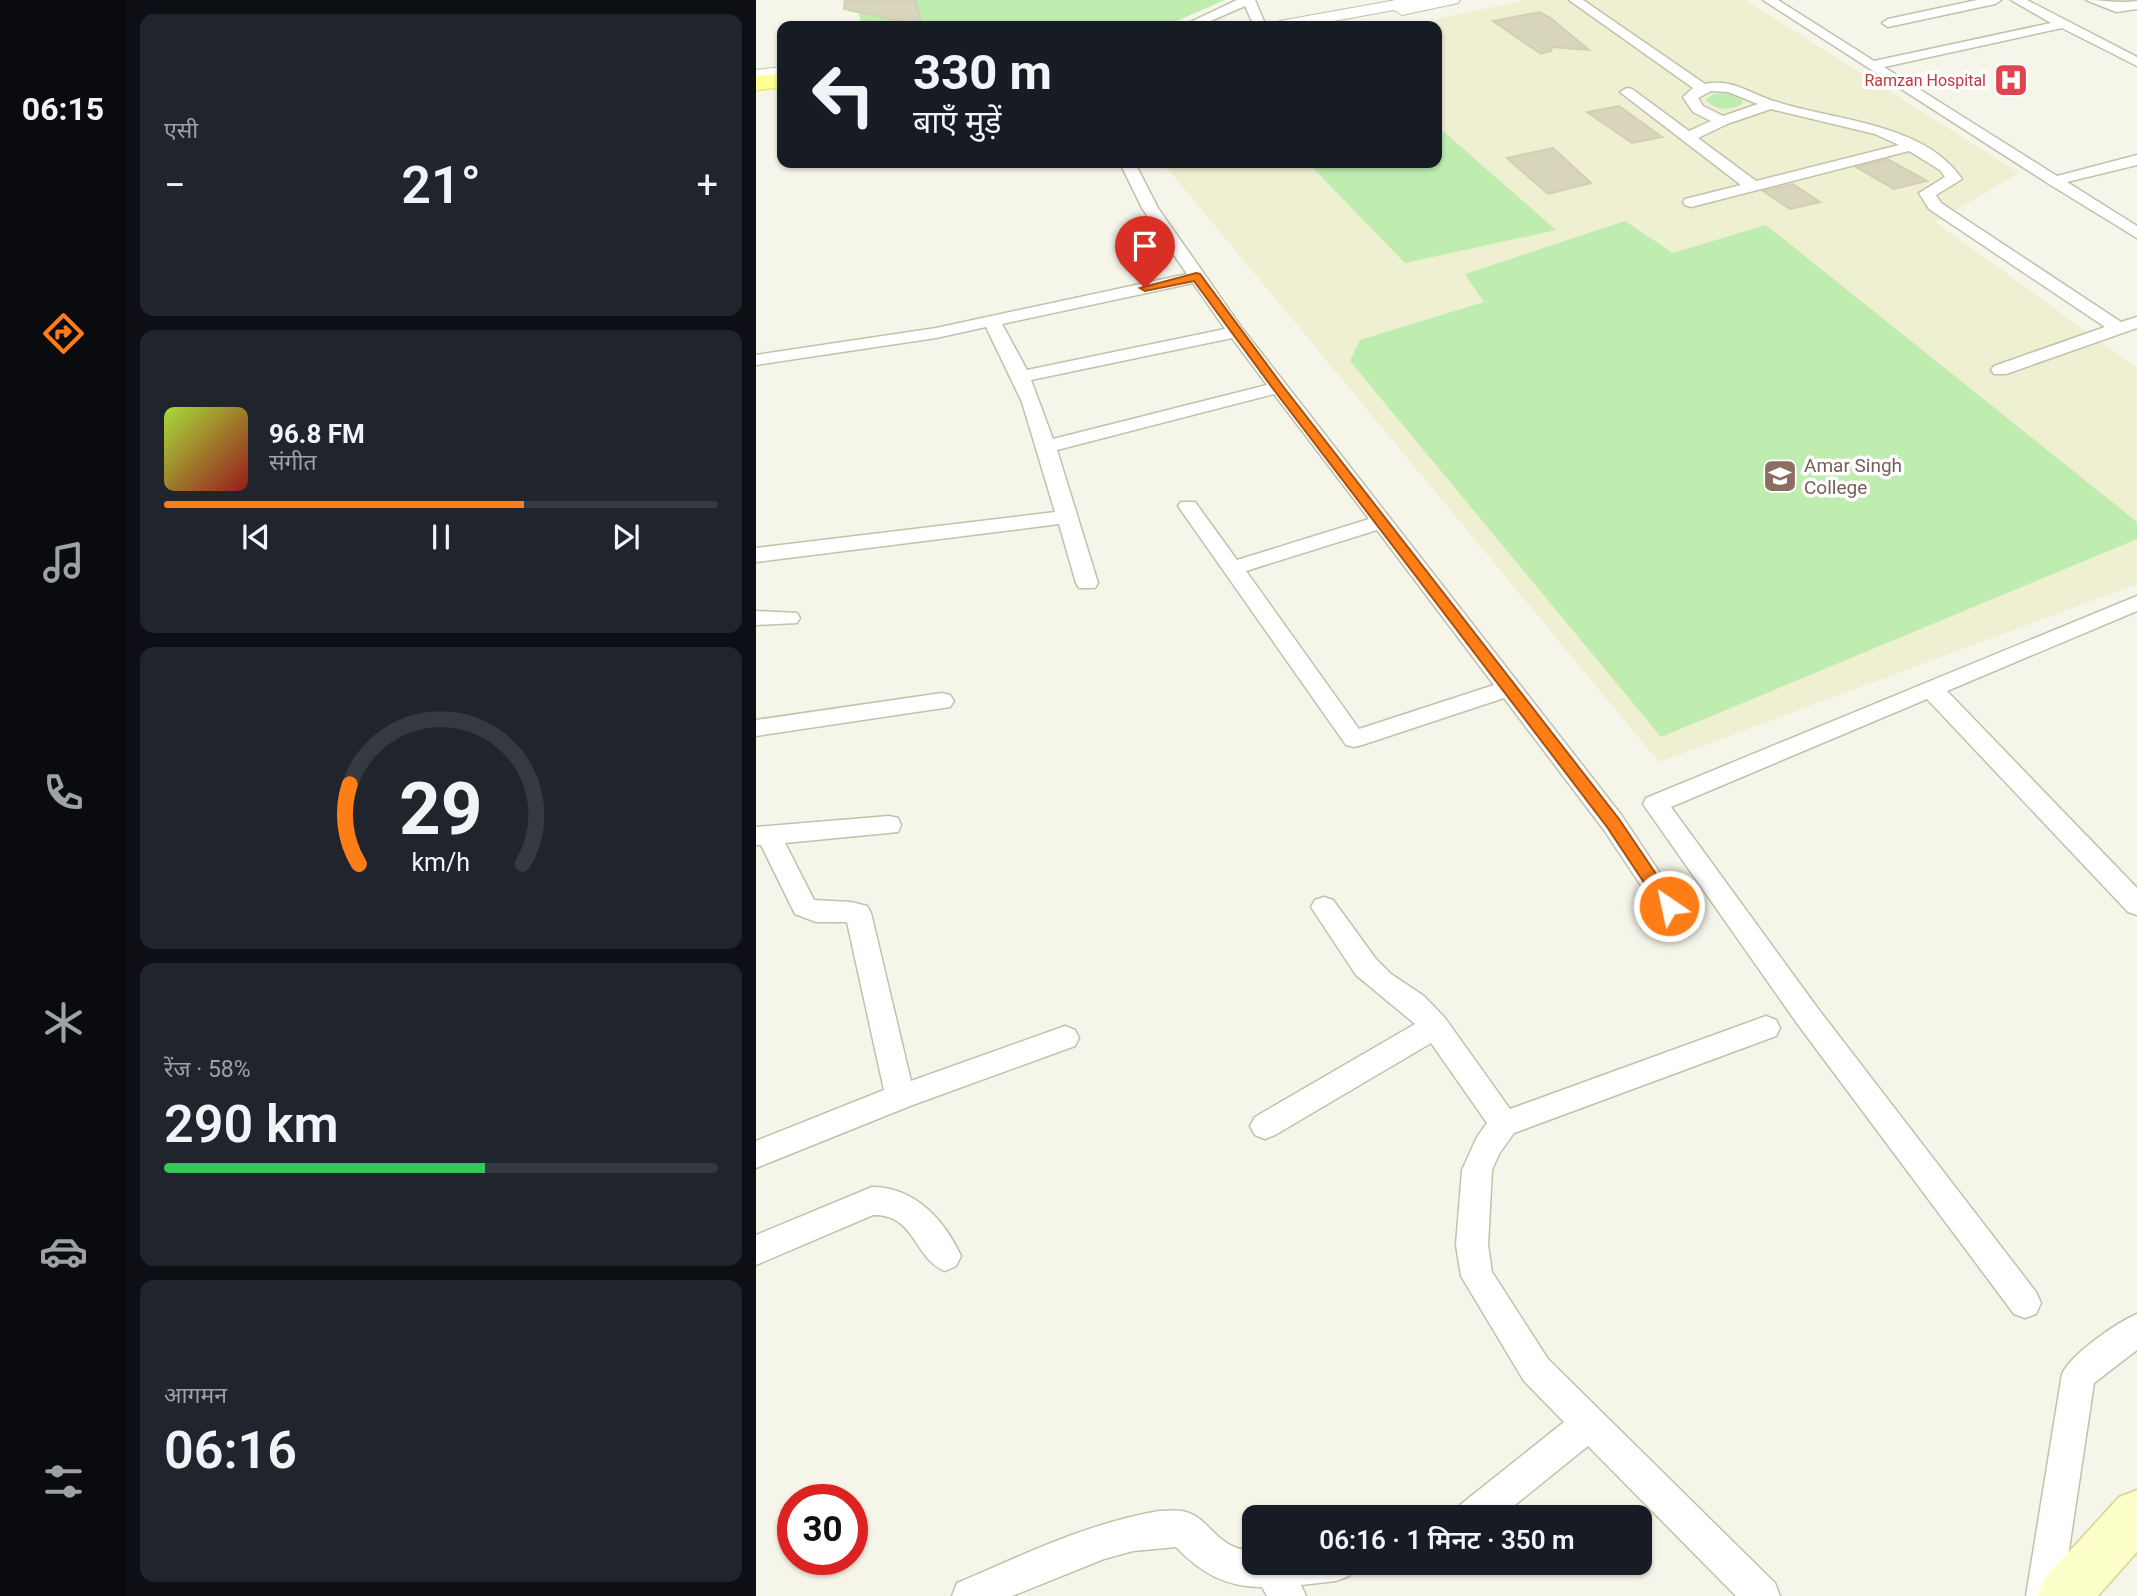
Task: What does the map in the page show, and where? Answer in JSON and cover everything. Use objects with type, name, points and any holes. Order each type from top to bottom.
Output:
[{"type":"main road","points":[[756,83],[777,81]]},
{"type":"main road","points":[[2063,1596],[2137,1516]]},
{"type":"street","points":[[1200,21],[1248,0],[1258,21]]},
{"type":"street","points":[[1308,21],[1423,0]]},
{"type":"street","points":[[1342,21],[1452,0]]},
{"type":"street","points":[[1575,0],[1704,89]]},
{"type":"street","points":[[1769,0],[2137,233]]},
{"type":"street","points":[[1888,23],[1992,0]]},
{"type":"street","points":[[2017,0],[2137,62]]},
{"type":"street","points":[[2092,0],[2116,8],[2137,5]]},
{"type":"street","points":[[1873,65],[2064,24]]},
{"type":"street","points":[[756,75],[777,73]]},
{"type":"street","points":[[756,89],[777,87]]},
{"type":"street","points":[[1721,121],[1698,108],[1691,101],[1693,94],[1704,89],[1736,88],[1770,105],[1863,126],[1913,146],[1946,167],[1953,175],[1954,178],[1949,182],[1927,193],[1935,206],[2128,326]]},
{"type":"street","points":[[1627,92],[1753,186]]},
{"type":"street","points":[[1688,137],[1721,121],[1770,105]]},
{"type":"street","points":[[1691,202],[1913,146]]},
{"type":"street","points":[[2054,181],[2137,160]]},
{"type":"street","points":[[1130,168],[1150,208],[1236,332],[1613,823],[1669,906]]},
{"type":"street","points":[[756,360],[936,332],[1196,277]]},
{"type":"street","points":[[990,320],[1020,377],[1046,447],[1087,583]]},
{"type":"street","points":[[2000,370],[2128,326]]},
{"type":"street","points":[[1020,377],[1236,332]]},
{"type":"street","points":[[1046,447],[1278,388]]},
{"type":"street","points":[[1188,506],[1353,740],[1509,688]]},
{"type":"street","points":[[756,555],[1065,517]]},
{"type":"street","points":[[1231,569],[1381,522]]},
{"type":"street","points":[[2025,1303],[1806,1014],[1655,804],[2137,603]]},
{"type":"street","points":[[756,618],[789,618]]},
{"type":"street","points":[[1930,688],[2137,905]]},
{"type":"street","points":[[756,727],[942,701]]},
{"type":"street","points":[[889,825],[762,836],[804,907],[810,912],[846,911],[858,914],[900,1097]]},
{"type":"street","points":[[1324,906],[1366,967],[1381,982],[1414,1004],[1435,1026],[1504,1125]]},
{"type":"street","points":[[1265,1126],[1435,1026]]},
{"type":"street","points":[[1762,1596],[1536,1370],[1477,1276],[1472,1245],[1477,1170],[1487,1146],[1504,1125],[1766,1028]]},
{"type":"street","points":[[756,1155],[900,1097],[1065,1038]]},
{"type":"street","points":[[756,1250],[872,1201],[887,1199],[898,1202],[914,1215],[945,1256]]},
{"type":"street","points":[[2044,1596],[2079,1374],[2137,1330]]},
{"type":"street","points":[[1487,1505],[1590,1423]]},
{"type":"street","points":[[970,1596],[1104,1542],[1165,1527],[1183,1529],[1198,1545],[1226,1565],[1280,1582],[1301,1575]]},
{"type":"shaded area","name":"Amar Singh College","points":[[1526,0],[1745,0],[2019,173],[1935,222],[2137,368],[2137,584],[1659,762],[1167,168],[1442,168],[1442,21],[1428,21]]},
{"type":"green space","points":[[841,0],[1225,0],[1177,21],[861,21],[856,2]]},
{"type":"green space","points":[[1725,93],[1741,98],[1743,103],[1724,109],[1706,100],[1713,94]]},
{"type":"green space","points":[[1442,131],[1556,230],[1405,263],[1313,168],[1442,168]]},
{"type":"green space","points":[[1625,221],[1673,253],[1766,225],[2137,522],[2137,539],[1661,737],[1350,361],[1360,340],[1484,302],[1465,274]]},
{"type":"building","points":[[845,0],[915,0],[921,21],[899,21],[844,9]]},
{"type":"building","points":[[1540,12],[1589,50],[1552,47],[1551,51],[1541,54],[1493,21]]},
{"type":"building","points":[[1619,106],[1662,137],[1632,143],[1587,112]]},
{"type":"building","points":[[1553,148],[1591,183],[1548,194],[1507,158]]},
{"type":"building","points":[[1887,159],[1927,181],[1894,189],[1856,167]]},
{"type":"building","points":[[1793,184],[1820,202],[1790,209],[1763,191]]},
{"type":"place","name":"Ramzan Hospital","points":[[2011,80]]},
{"type":"place","name":"Amar Singh College","points":[[1780,476]]},
{"type":"route","points":[[1145,288],[1196,277],[1278,388],[1613,823],[1669,906]]}]
